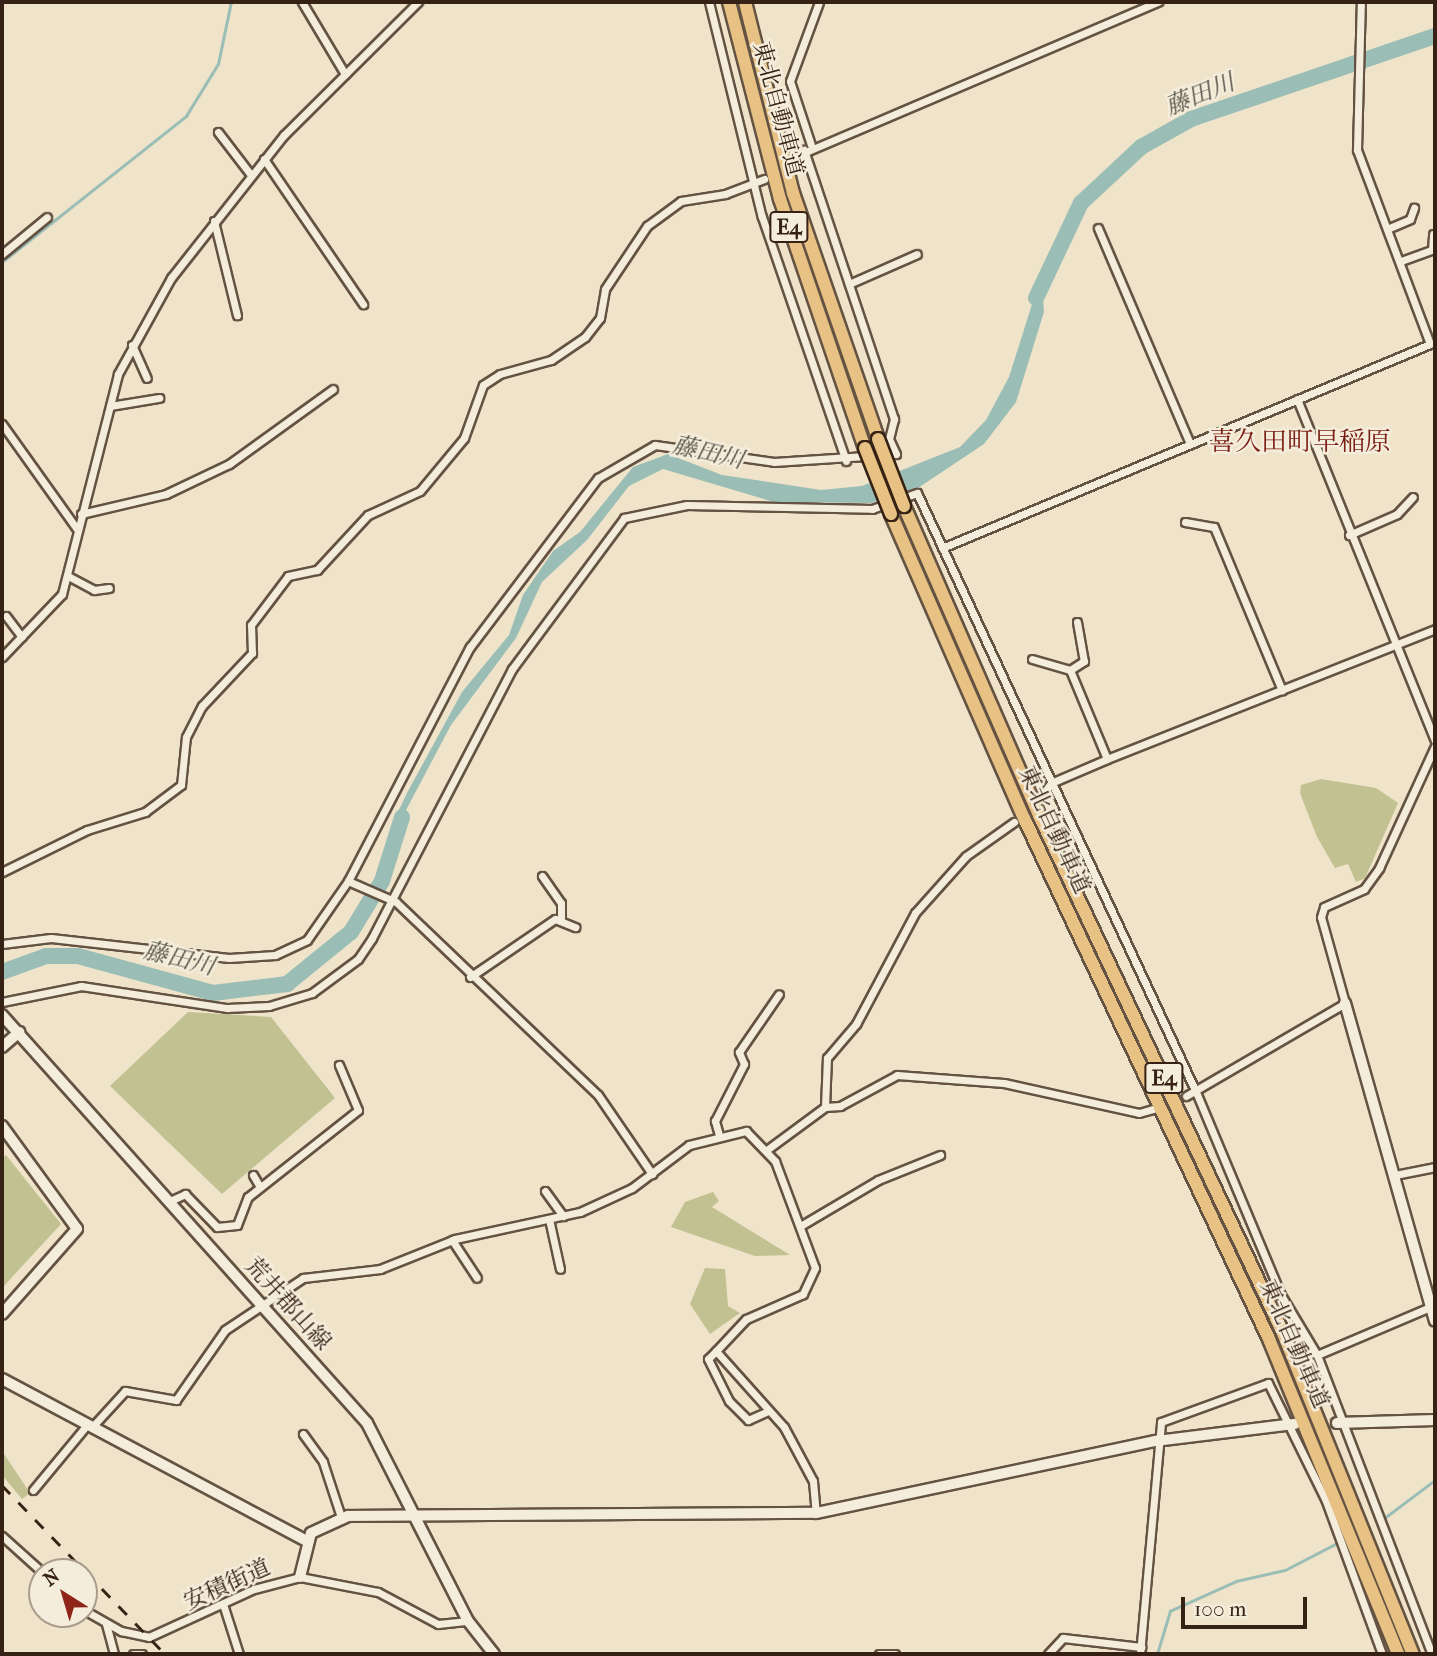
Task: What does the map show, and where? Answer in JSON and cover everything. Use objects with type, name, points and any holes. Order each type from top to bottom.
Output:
[{"type":"highway","name":"東北自動車道","points":[[729,2],[780,199],[865,448],[891,514],[1025,820],[1269,1339],[1398,1654]]},
{"type":"highway","name":"東北自動車道","points":[[745,2],[793,193],[878,439],[904,506],[1033,802],[1283,1333],[1413,1654]]},
{"type":"street","points":[[302,2],[345,74]]},
{"type":"street","points":[[2,657],[57,601],[68,576],[80,514],[110,406],[132,345],[214,221],[264,159],[418,2]]},
{"type":"street","points":[[709,2],[753,186],[846,461]]},
{"type":"street","points":[[2,944],[51,938],[229,958],[275,955],[307,940],[351,883],[470,647],[598,478],[655,446],[745,460],[846,461],[896,454],[890,439],[894,419],[807,148],[790,81],[819,2]]},
{"type":"street","points":[[794,157],[807,148],[1158,2]]},
{"type":"street","points":[[942,548],[1433,342],[1357,150],[1357,77],[1362,2]]},
{"type":"street","points":[[218,132],[251,175]]},
{"type":"street","points":[[264,159],[363,304]]},
{"type":"street","points":[[2,872],[87,830],[145,812],[181,785],[186,737],[202,706],[252,653],[251,625],[288,576],[317,570],[368,515],[420,491],[464,438],[483,385],[551,360],[585,337],[600,318],[606,289],[647,226],[681,201],[753,186],[764,179]]},
{"type":"street","points":[[1387,229],[1410,219],[1414,208]]},
{"type":"street","points":[[2,254],[47,217]]},
{"type":"street","points":[[214,221],[237,316]]},
{"type":"street","points":[[1098,228],[1190,443]]},
{"type":"street","points":[[1401,261],[1429,253],[1433,234]]},
{"type":"street","points":[[849,284],[917,254]]},
{"type":"street","points":[[132,345],[147,378]]},
{"type":"street","points":[[80,514],[166,494],[229,464],[333,389]]},
{"type":"street","points":[[110,406],[159,398]]},
{"type":"street","points":[[1297,399],[1349,535],[1435,743],[1434,757],[1379,868],[1363,889],[1324,907],[1321,917],[1433,1306],[1435,1321]]},
{"type":"street","points":[[2,424],[77,529]]},
{"type":"street","points":[[2,1002],[81,986],[227,1008],[292,1001],[358,959],[512,669],[624,518],[687,505],[872,509],[918,493],[1196,1092],[1227,1180],[1281,1295],[1317,1355],[1432,1654]]},
{"type":"street","points":[[1349,535],[1396,514],[1413,497]]},
{"type":"street","points":[[1185,522],[1214,527],[1282,690]]},
{"type":"street","points":[[68,576],[94,590],[109,588]]},
{"type":"street","points":[[6,616],[22,637]]},
{"type":"street","points":[[1032,659],[1070,670],[1084,661],[1077,622]]},
{"type":"street","points":[[1042,794],[1051,783],[1107,759],[1435,629]]},
{"type":"street","points":[[1070,670],[1107,759]]},
{"type":"street","points":[[825,1107],[827,1058],[856,1024],[915,913],[966,856],[1014,822]]},
{"type":"street","points":[[542,876],[561,903],[561,918]]},
{"type":"street","points":[[351,883],[390,901],[598,1096],[652,1174]]},
{"type":"street","points":[[470,977],[487,960],[561,918]]},
{"type":"street","points":[[561,918],[575,927]]},
{"type":"street","points":[[719,1135],[715,1121],[744,1064],[739,1052],[779,994]]},
{"type":"street","points":[[1186,1096],[1345,1003]]},
{"type":"street","name":"荒井郡山線","points":[[2,1015],[367,1423],[418,1517],[468,1620],[494,1654]]},
{"type":"street","points":[[2,1047],[19,1032]]},
{"type":"street","points":[[170,1201],[186,1194],[217,1227],[229,1230],[240,1222],[245,1200],[358,1110],[339,1065]]},
{"type":"street","points":[[768,1149],[825,1107],[840,1106],[880,1079],[926,1074],[1004,1083],[1139,1113],[1153,1109]]},
{"type":"street","points":[[2,1126],[77,1229],[2,1314]]},
{"type":"street","points":[[33,1490],[89,1426],[125,1391],[176,1400],[225,1330],[303,1278],[380,1269],[452,1240],[563,1216],[609,1200],[652,1174],[682,1149],[719,1135],[746,1131],[768,1149],[802,1226],[815,1268],[808,1288],[746,1319],[708,1359],[729,1401],[748,1420],[766,1412]]},
{"type":"street","points":[[802,1226],[878,1180],[940,1155]]},
{"type":"street","points":[[1395,1175],[1435,1167]]},
{"type":"street","points":[[253,1175],[260,1187]]},
{"type":"street","points":[[545,1191],[563,1216]]},
{"type":"street","points":[[549,1219],[560,1269]]},
{"type":"street","points":[[452,1240],[477,1278]]},
{"type":"street","points":[[1317,1355],[1433,1306]]},
{"type":"street","points":[[716,1351],[766,1412],[784,1427],[813,1481],[816,1513]]},
{"type":"street","points":[[2,1379],[305,1540]]},
{"type":"street","points":[[1048,1654],[1056,1639],[1067,1637],[1141,1650],[1156,1441],[1167,1415],[1268,1382],[1291,1424],[1326,1501],[1382,1654]]},
{"type":"street","points":[[1341,1423],[1435,1420]]},
{"type":"street","points":[[300,1577],[305,1540],[341,1517],[816,1513],[1156,1441],[1291,1424]]},
{"type":"street","points":[[303,1434],[323,1462],[341,1517]]},
{"type":"street","points":[[2,1536],[28,1559]]},
{"type":"street","name":"安積街道","points":[[98,1619],[106,1624],[149,1637],[223,1604],[300,1577],[378,1592],[438,1624],[468,1620]]},
{"type":"street","points":[[223,1604],[239,1654]]},
{"type":"street","points":[[106,1624],[114,1654]]},
{"type":"street","points":[[133,1654],[142,1654]]},
{"type":"street","points":[[879,1654],[895,1654]]},
{"type":"green space","points":[[1321,779],[1376,788],[1398,803],[1365,878],[1356,882],[1348,864],[1335,868],[1317,837],[1300,793],[1301,785]]},
{"type":"green space","points":[[188,1012],[271,1017],[335,1098],[222,1194],[110,1086]]},
{"type":"green space","points":[[6,1155],[61,1224],[2,1288],[2,1158]]},
{"type":"green space","points":[[713,1192],[719,1201],[712,1207],[790,1255],[755,1256],[671,1227],[685,1202]]},
{"type":"green space","points":[[705,1268],[725,1269],[728,1306],[740,1313],[710,1334],[690,1304]]},
{"type":"green space","points":[[2,1451],[30,1493],[22,1499],[2,1475]]},
{"type":"water","points":[[1041,276],[1044,312],[1016,402],[984,444],[915,490],[871,503],[774,502],[663,469],[629,486],[587,540],[542,582],[516,638],[451,725],[405,812],[400,838],[398,812],[462,692],[509,635],[523,595],[553,551],[580,532],[633,467],[668,454],[722,475],[821,490],[862,486],[960,447],[986,420],[1009,377]]},
{"type":"waterway","points":[[2,262],[186,116],[218,64],[231,2]]},
{"type":"waterway","name":"藤田川","points":[[1036,298],[1081,203],[1141,147],[1191,119],[1435,36]]},
{"type":"waterway","name":"藤田川","points":[[2,972],[46,956],[78,956],[213,993],[287,984],[351,932],[382,881],[402,817]]},
{"type":"waterway","points":[[1383,1519],[1435,1480]]},
{"type":"waterway","points":[[1157,1654],[1170,1611],[1236,1581],[1285,1570],[1337,1543]]},
{"type":"tunnel","points":[[1299,1424],[1337,1423]]},
{"type":"railway","points":[[2,1485],[165,1654]]},
{"type":"district","name":"喜久田町早稲原","points":[[1300,442]]}]
